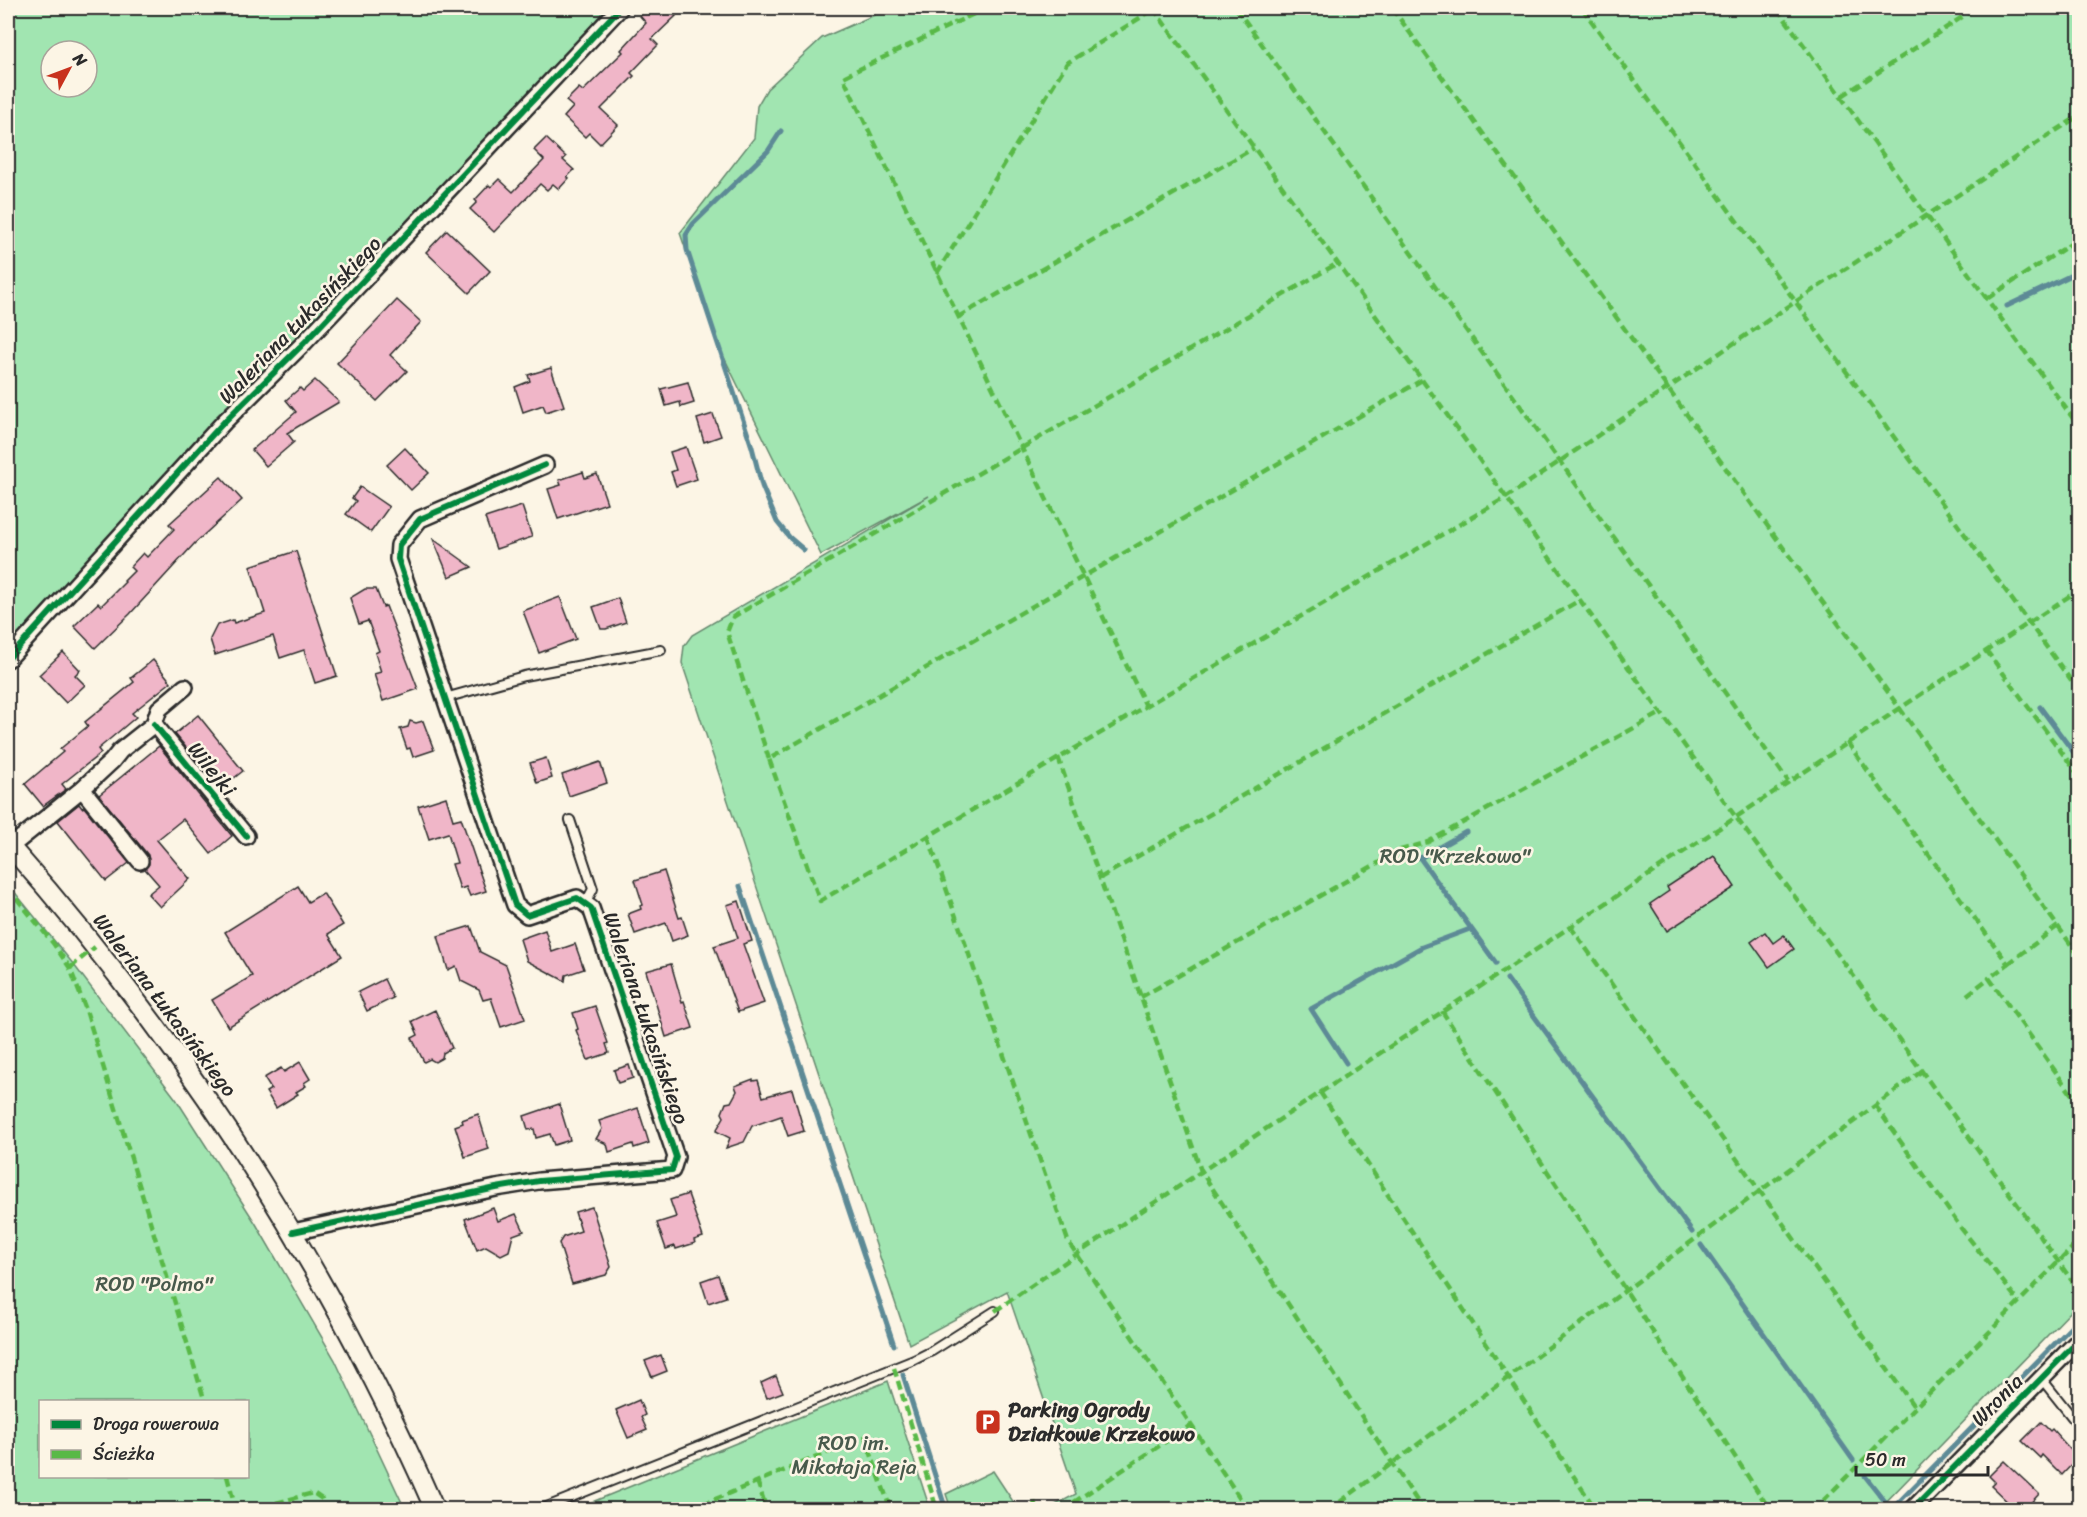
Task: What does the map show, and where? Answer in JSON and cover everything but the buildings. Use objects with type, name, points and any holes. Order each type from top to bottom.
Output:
[{"type":"street","name":"Waleriana Łukasińskiego","points":[[8,658],[224,422],[303,343],[620,8]]},
{"type":"street","name":"Waleriana Łukasińskiego","points":[[292,1232],[496,1188],[539,1181],[672,1170],[676,1157],[591,908],[577,898],[527,915],[515,905],[398,559],[399,545],[420,519],[545,465]]},
{"type":"street","points":[[9,846],[82,789],[120,751],[154,724],[159,709],[185,687]]},
{"type":"street","name":"Wilejki","points":[[154,724],[246,836]]},
{"type":"street","points":[[82,789],[140,861]]},
{"type":"street","name":"Waleriana Łukasińskiego","points":[[9,846],[62,907],[140,1004],[238,1144],[292,1232],[369,1369],[435,1509]]},
{"type":"street","name":"Wronia","points":[[1912,1509],[2079,1339]]},
{"type":"lane","points":[[445,698],[524,676],[661,650]]},
{"type":"lane","points":[[570,820],[593,889],[585,903]]},
{"type":"lane","points":[[538,1509],[914,1360],[995,1311]]},
{"type":"lane","points":[[2041,1378],[2079,1427]]},
{"type":"green space","points":[[8,8],[606,8],[8,647]]},
{"type":"green space","name":"ROD \"Krzekowo\"","points":[[890,8],[2079,8],[2079,1303],[1879,1509],[1048,1509],[1076,1494],[1007,1291],[909,1344],[682,663],[684,646],[692,635],[929,496],[821,555],[719,347],[680,233],[754,138],[757,106],[767,89],[822,38]]},
{"type":"green space","name":"ROD \"Polmo\"","points":[[8,884],[74,965],[176,1099],[256,1224],[335,1360],[405,1509],[8,1509]]},
{"type":"green space","name":"ROD im. Mikołaja Reja","points":[[888,1381],[930,1509],[575,1509]]},
{"type":"green space","points":[[993,1471],[1018,1509],[951,1509],[946,1494]]},
{"type":"waterway","points":[[781,131],[768,151],[693,224],[686,235],[687,250],[752,447],[762,486],[777,522],[804,550]]},
{"type":"waterway","points":[[2007,306],[2080,271]]},
{"type":"waterway","points":[[2040,707],[2080,761]]},
{"type":"waterway","points":[[1466,832],[1420,858],[1496,963]]},
{"type":"waterway","points":[[740,886],[894,1345]]},
{"type":"waterway","points":[[1346,1063],[1311,1009],[1422,947],[1470,929]]},
{"type":"waterway","points":[[1507,979],[1692,1232]]},
{"type":"waterway","points":[[1701,1245],[1853,1460]]},
{"type":"waterway","points":[[1891,1510],[2080,1318]]},
{"type":"waterway","points":[[903,1375],[946,1510]]},
{"type":"waterway","points":[[1865,1476],[1891,1509]]},
{"type":"marked path","points":[[986,8],[843,77],[1146,706]]},
{"type":"marked path","points":[[1153,8],[1422,380],[769,759],[820,901],[1146,706],[1507,497],[1795,302],[2080,115]]},
{"type":"marked path","points":[[937,273],[1067,63],[1156,8]]},
{"type":"marked path","points":[[1236,8],[1788,781]]},
{"type":"marked path","points":[[1392,8],[2080,957]]},
{"type":"marked path","points":[[1582,8],[2080,693]]},
{"type":"marked path","points":[[1777,8],[2080,428]]},
{"type":"marked path","points":[[1842,96],[1976,8]]},
{"type":"marked path","points":[[958,317],[1254,148]]},
{"type":"marked path","points":[[1988,298],[2080,238]]},
{"type":"marked path","points":[[769,759],[727,632],[733,617],[1338,263]]},
{"type":"marked path","points":[[1422,380],[2080,1292]]},
{"type":"marked path","points":[[995,1311],[1077,1254],[2080,589]]},
{"type":"marked path","points":[[1100,878],[1580,600]]},
{"type":"marked path","points":[[1986,650],[2080,777]]},
{"type":"marked path","points":[[1141,997],[1401,850],[1428,842],[1661,713]]},
{"type":"marked path","points":[[1847,742],[2008,964],[1989,978],[2080,1106]]},
{"type":"marked path","points":[[1058,757],[1201,1171],[1423,1510]]},
{"type":"marked path","points":[[928,836],[1068,1241],[1248,1510]]},
{"type":"marked path","points":[[8,888],[53,943],[70,968],[86,1010],[204,1400]]},
{"type":"marked path","points":[[1570,926],[1915,1408]]},
{"type":"marked path","points":[[2008,964],[2058,926]]},
{"type":"marked path","points":[[70,968],[95,947]]},
{"type":"marked path","points":[[1967,995],[1989,978]]},
{"type":"marked path","points":[[1442,1011],[1770,1510]]},
{"type":"marked path","points":[[1329,1510],[1922,1071]]},
{"type":"marked path","points":[[1320,1092],[1596,1510]]},
{"type":"marked path","points":[[1875,1105],[1961,1228],[2019,1302]]},
{"type":"marked path","points":[[1814,1510],[2080,1240]]},
{"type":"marked path","points":[[894,1368],[937,1510]]},
{"type":"marked path","points":[[1062,1510],[1191,1425]]},
{"type":"marked path","points":[[689,1510],[865,1437],[891,1510]]},
{"type":"marked path","points":[[228,1478],[236,1510]]},
{"type":"marked path","points":[[757,1481],[767,1510]]},
{"type":"marked path","points":[[250,1510],[313,1493],[322,1499],[325,1510]]},
{"type":"marked path","points":[[1034,1502],[1037,1510]]},
{"type":"cycle path","points":[[8,659],[224,422],[304,343],[620,8]]},
{"type":"cycle path","points":[[293,1232],[496,1188],[539,1181],[672,1170],[676,1157],[591,908],[577,898],[527,915],[515,905],[398,559],[399,545],[420,519],[545,465]]},
{"type":"cycle path","points":[[154,724],[246,836]]},
{"type":"cycle path","points":[[1912,1510],[2080,1339]]},
{"type":"place","name":"Parking Ogrody Działkowe Krzekowo","points":[[988,1422]]}]
